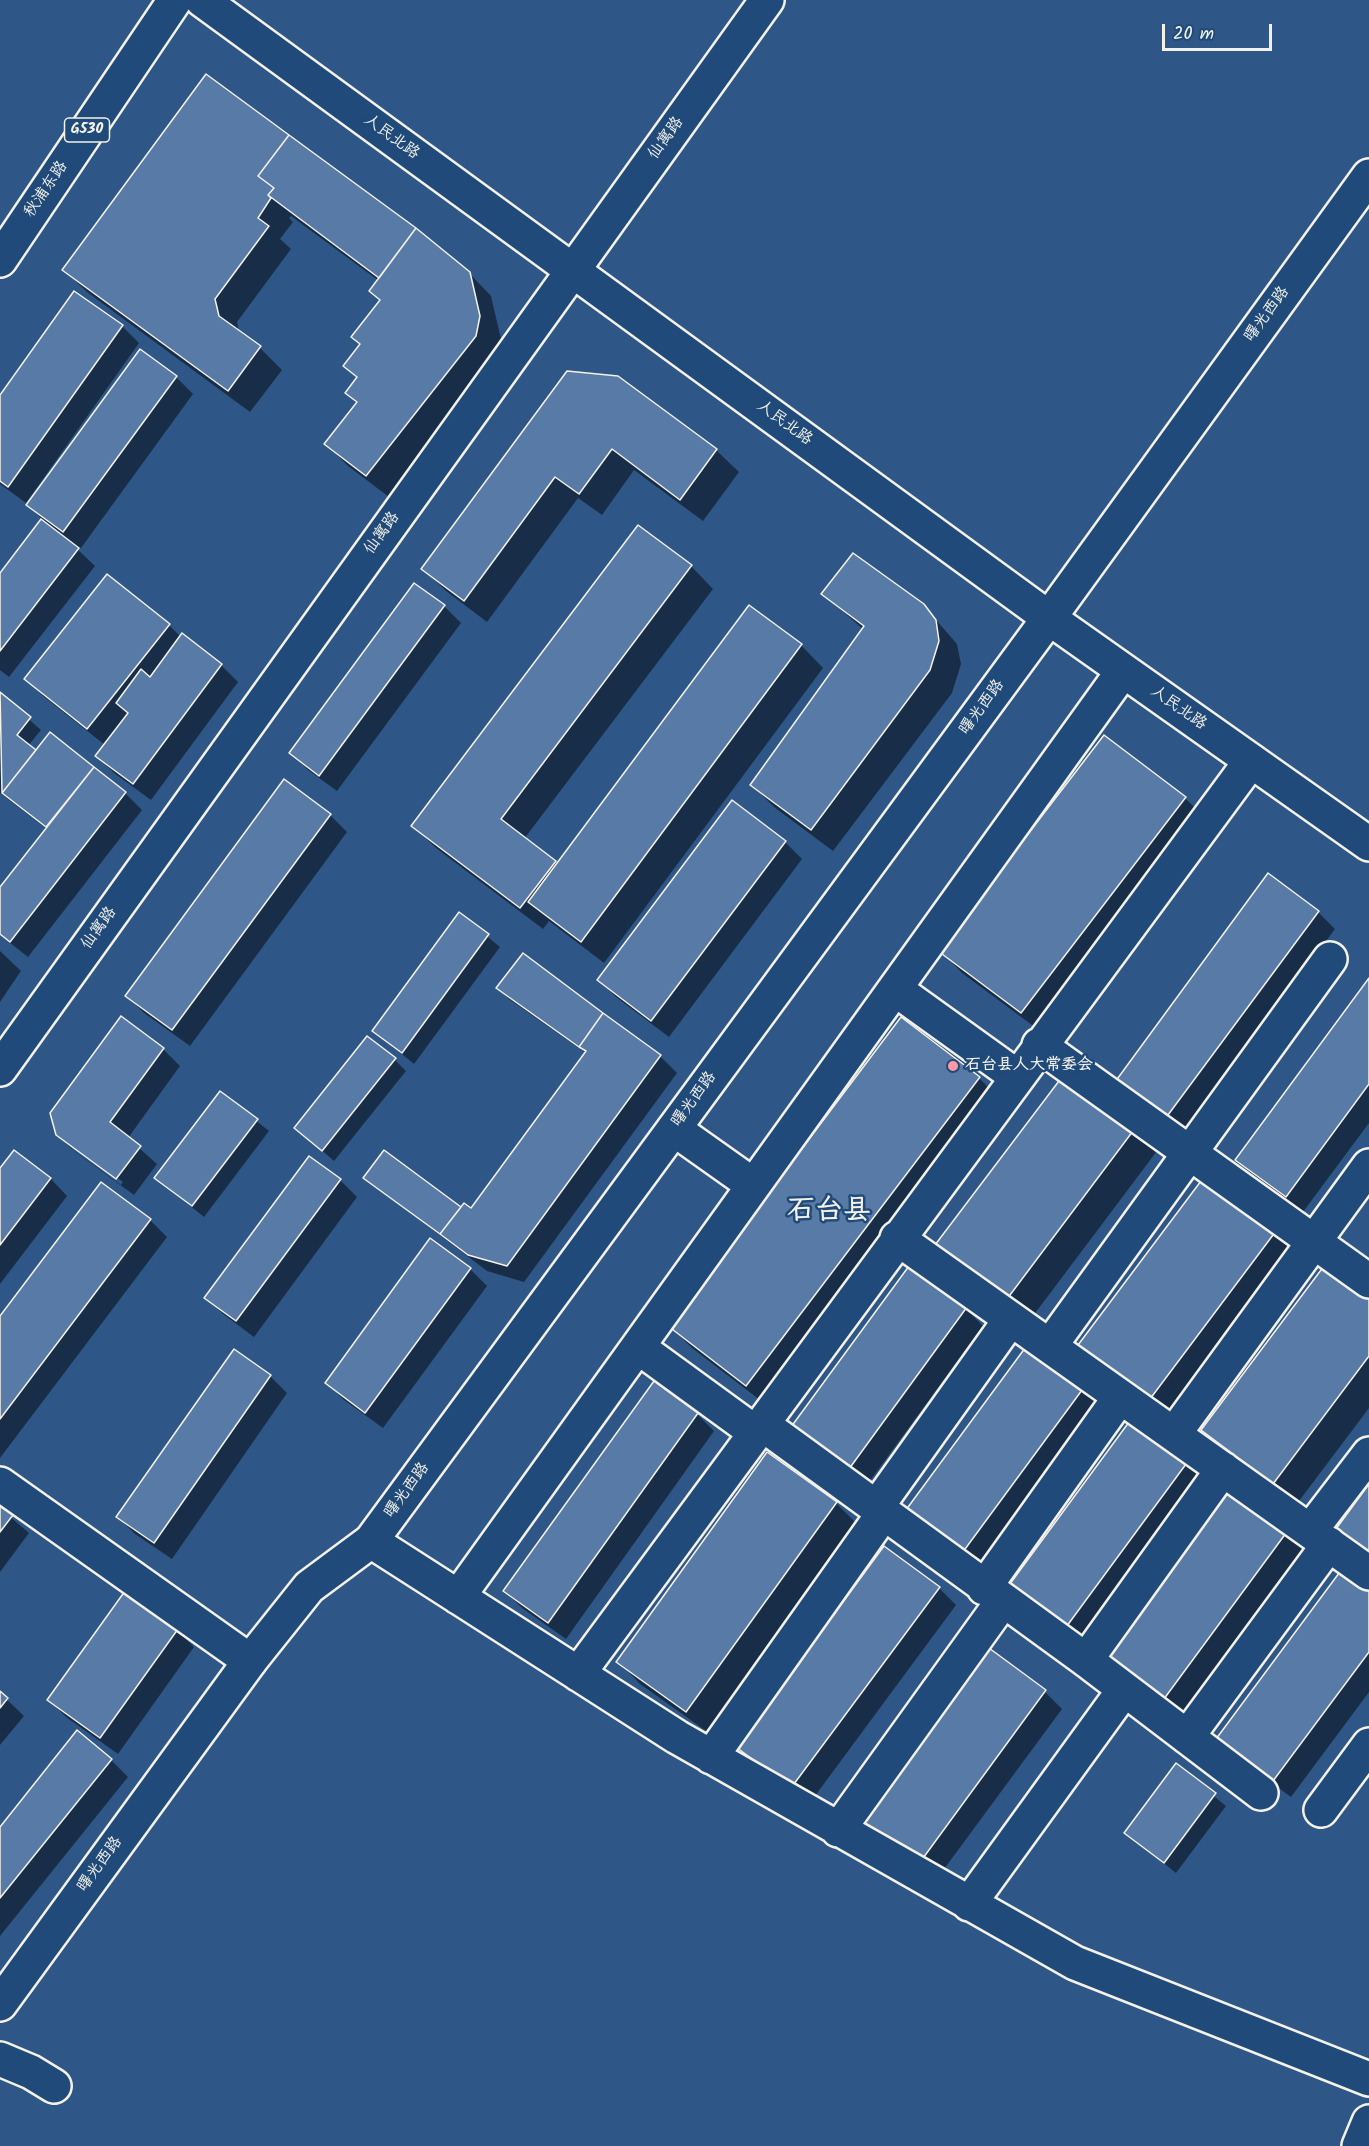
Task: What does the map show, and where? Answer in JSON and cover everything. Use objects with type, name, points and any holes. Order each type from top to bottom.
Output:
[{"type":"main road","name":"秋浦东路","points":[[0,260],[175,0]]},
{"type":"main road","name":"人民北路","points":[[202,0],[1049,618],[1369,844]]},
{"type":"main road","name":"仙寓路","points":[[0,1069],[767,0]]},
{"type":"main road","name":"曙光西路","points":[[0,2004],[250,1661],[309,1587],[371,1541],[1049,618],[1369,176]]},
{"type":"main road","points":[[458,1597],[1124,671]]},
{"type":"main road","points":[[579,1674],[1016,1076],[1251,761]]},
{"type":"main road","points":[[1050,1346],[1330,959]]},
{"type":"main road","points":[[895,989],[1016,1076]]},
{"type":"main road","points":[[1039,1045],[1369,1281]]},
{"type":"main road","points":[[674,1129],[753,1185]]},
{"type":"main road","points":[[1174,1434],[1369,1166]]},
{"type":"main road","points":[[897,1238],[1369,1573]]},
{"type":"main road","points":[[711,1757],[1010,1320]]},
{"type":"main road","points":[[638,1347],[880,1511],[993,1595],[1086,1660],[1261,1793]]},
{"type":"main road","points":[[838,1830],[993,1595],[1120,1396]]},
{"type":"main road","points":[[1187,1737],[1320,1538],[1369,1454]]},
{"type":"main road","points":[[1086,1660],[1223,1469]]},
{"type":"main road","points":[[0,1484],[250,1661]]},
{"type":"main road","points":[[371,1541],[711,1757],[1075,1963],[1369,2079]]},
{"type":"main road","points":[[969,1904],[1124,1690]]},
{"type":"main road","points":[[1321,1810],[1369,1745]]},
{"type":"main road","points":[[0,2059],[31,2072],[54,2086]]},
{"type":"main road","points":[[1359,2146],[1369,2122]]},
{"type":"building","points":[[206,74],[289,135],[258,176],[274,188],[268,195],[271,198],[258,218],[269,226],[215,299],[219,316],[261,346],[228,391],[62,270]]},
{"type":"building","points":[[289,135],[416,228],[379,278],[268,195],[274,188],[258,176]]},
{"type":"building","points":[[416,228],[470,272],[480,316],[476,336],[366,476],[324,444],[357,402],[345,393],[357,377],[343,366],[360,344],[351,337],[380,300],[369,291]]},
{"type":"building","points":[[74,291],[123,325],[8,487],[0,481],[0,395]]},
{"type":"building","points":[[140,349],[177,376],[63,532],[26,505]]},
{"type":"building","points":[[567,371],[618,376],[717,449],[680,500],[612,449],[579,494],[555,477],[464,601],[421,569]]},
{"type":"building","points":[[41,519],[79,548],[0,651],[0,573]]},
{"type":"building","points":[[638,525],[692,565],[501,819],[556,861],[520,908],[411,826]]},
{"type":"building","points":[[853,553],[924,604],[936,620],[939,641],[930,670],[811,830],[750,785],[864,626],[821,594]]},
{"type":"building","points":[[107,574],[170,624],[87,729],[24,679]]},
{"type":"building","points":[[414,583],[445,605],[319,776],[289,753]]},
{"type":"building","points":[[749,605],[802,644],[581,942],[528,902]]},
{"type":"building","points":[[182,633],[222,664],[133,784],[95,756],[128,713],[116,703],[141,669],[150,677]]},
{"type":"building","points":[[0,692],[31,717],[17,735],[36,750],[2,793]]},
{"type":"building","points":[[50,732],[94,767],[46,827],[2,793]]},
{"type":"building","points":[[1104,735],[1186,797],[1021,1013],[938,951]]},
{"type":"building","points":[[94,767],[126,792],[10,942],[0,934],[0,887]]},
{"type":"building","points":[[284,779],[331,814],[172,1030],[125,996]]},
{"type":"building","points":[[732,800],[786,841],[651,1021],[597,980]]},
{"type":"building","points":[[1268,873],[1319,911],[1165,1119],[1115,1082]]},
{"type":"building","points":[[459,912],[489,934],[402,1053],[372,1031]]},
{"type":"building","points":[[523,953],[603,1013],[579,1047],[496,988]]},
{"type":"building","points":[[1369,978],[1369,1084],[1286,1197],[1235,1160]]},
{"type":"building","points":[[603,1013],[661,1055],[507,1266],[468,1255],[440,1234],[464,1203],[471,1208],[586,1051],[579,1047]]},
{"type":"building","points":[[121,1016],[164,1048],[110,1122],[141,1146],[116,1179],[56,1135],[50,1113]]},
{"type":"building","points":[[901,1017],[980,1077],[746,1386],[668,1326]]},
{"type":"building","points":[[367,1036],[396,1058],[322,1151],[294,1128]]},
{"type":"building","points":[[1065,1073],[1136,1127],[1007,1299],[935,1245]]},
{"type":"building","points":[[220,1091],[258,1119],[192,1206],[154,1178]]},
{"type":"building","points":[[14,1150],[51,1178],[0,1245],[0,1168]]},
{"type":"building","points":[[384,1150],[461,1207],[440,1234],[363,1178]]},
{"type":"building","points":[[309,1156],[341,1179],[236,1321],[204,1298]]},
{"type":"building","points":[[1207,1173],[1279,1227],[1150,1399],[1078,1345]]},
{"type":"building","points":[[101,1182],[151,1219],[0,1419],[0,1316]]},
{"type":"building","points":[[430,1238],[471,1268],[365,1413],[325,1383]]},
{"type":"building","points":[[1330,1258],[1369,1288],[1369,1356],[1273,1484],[1201,1430]]},
{"type":"building","points":[[909,1266],[967,1307],[849,1469],[791,1427]]},
{"type":"building","points":[[1028,1344],[1085,1386],[957,1560],[900,1518]]},
{"type":"building","points":[[234,1349],[271,1375],[154,1543],[116,1517]]},
{"type":"building","points":[[654,1381],[698,1413],[548,1623],[503,1591]]},
{"type":"building","points":[[1132,1418],[1189,1460],[1061,1634],[1004,1592]]},
{"type":"building","points":[[767,1452],[837,1502],[686,1712],[616,1662]]},
{"type":"building","points":[[1369,1484],[1369,1560],[1333,1533]]},
{"type":"building","points":[[1232,1487],[1289,1529],[1161,1703],[1104,1661]]},
{"type":"building","points":[[0,1506],[13,1515],[0,1532]]},
{"type":"building","points":[[884,1546],[940,1587],[791,1788],[736,1747]]},
{"type":"building","points":[[1345,1565],[1369,1583],[1369,1652],[1273,1781],[1216,1739]]},
{"type":"building","points":[[125,1591],[178,1629],[100,1738],[47,1700]]},
{"type":"building","points":[[989,1648],[1046,1690],[918,1865],[861,1822]]},
{"type":"building","points":[[0,1691],[8,1698],[0,1708]]},
{"type":"building","points":[[77,1730],[112,1759],[0,1898],[0,1827]]},
{"type":"building","points":[[1176,1763],[1216,1793],[1164,1863],[1124,1833]]},
{"type":"place","name":"石台县人大常委会","points":[[953,1066]]},
{"type":"district","name":"石台县","points":[[829,1213]]}]
